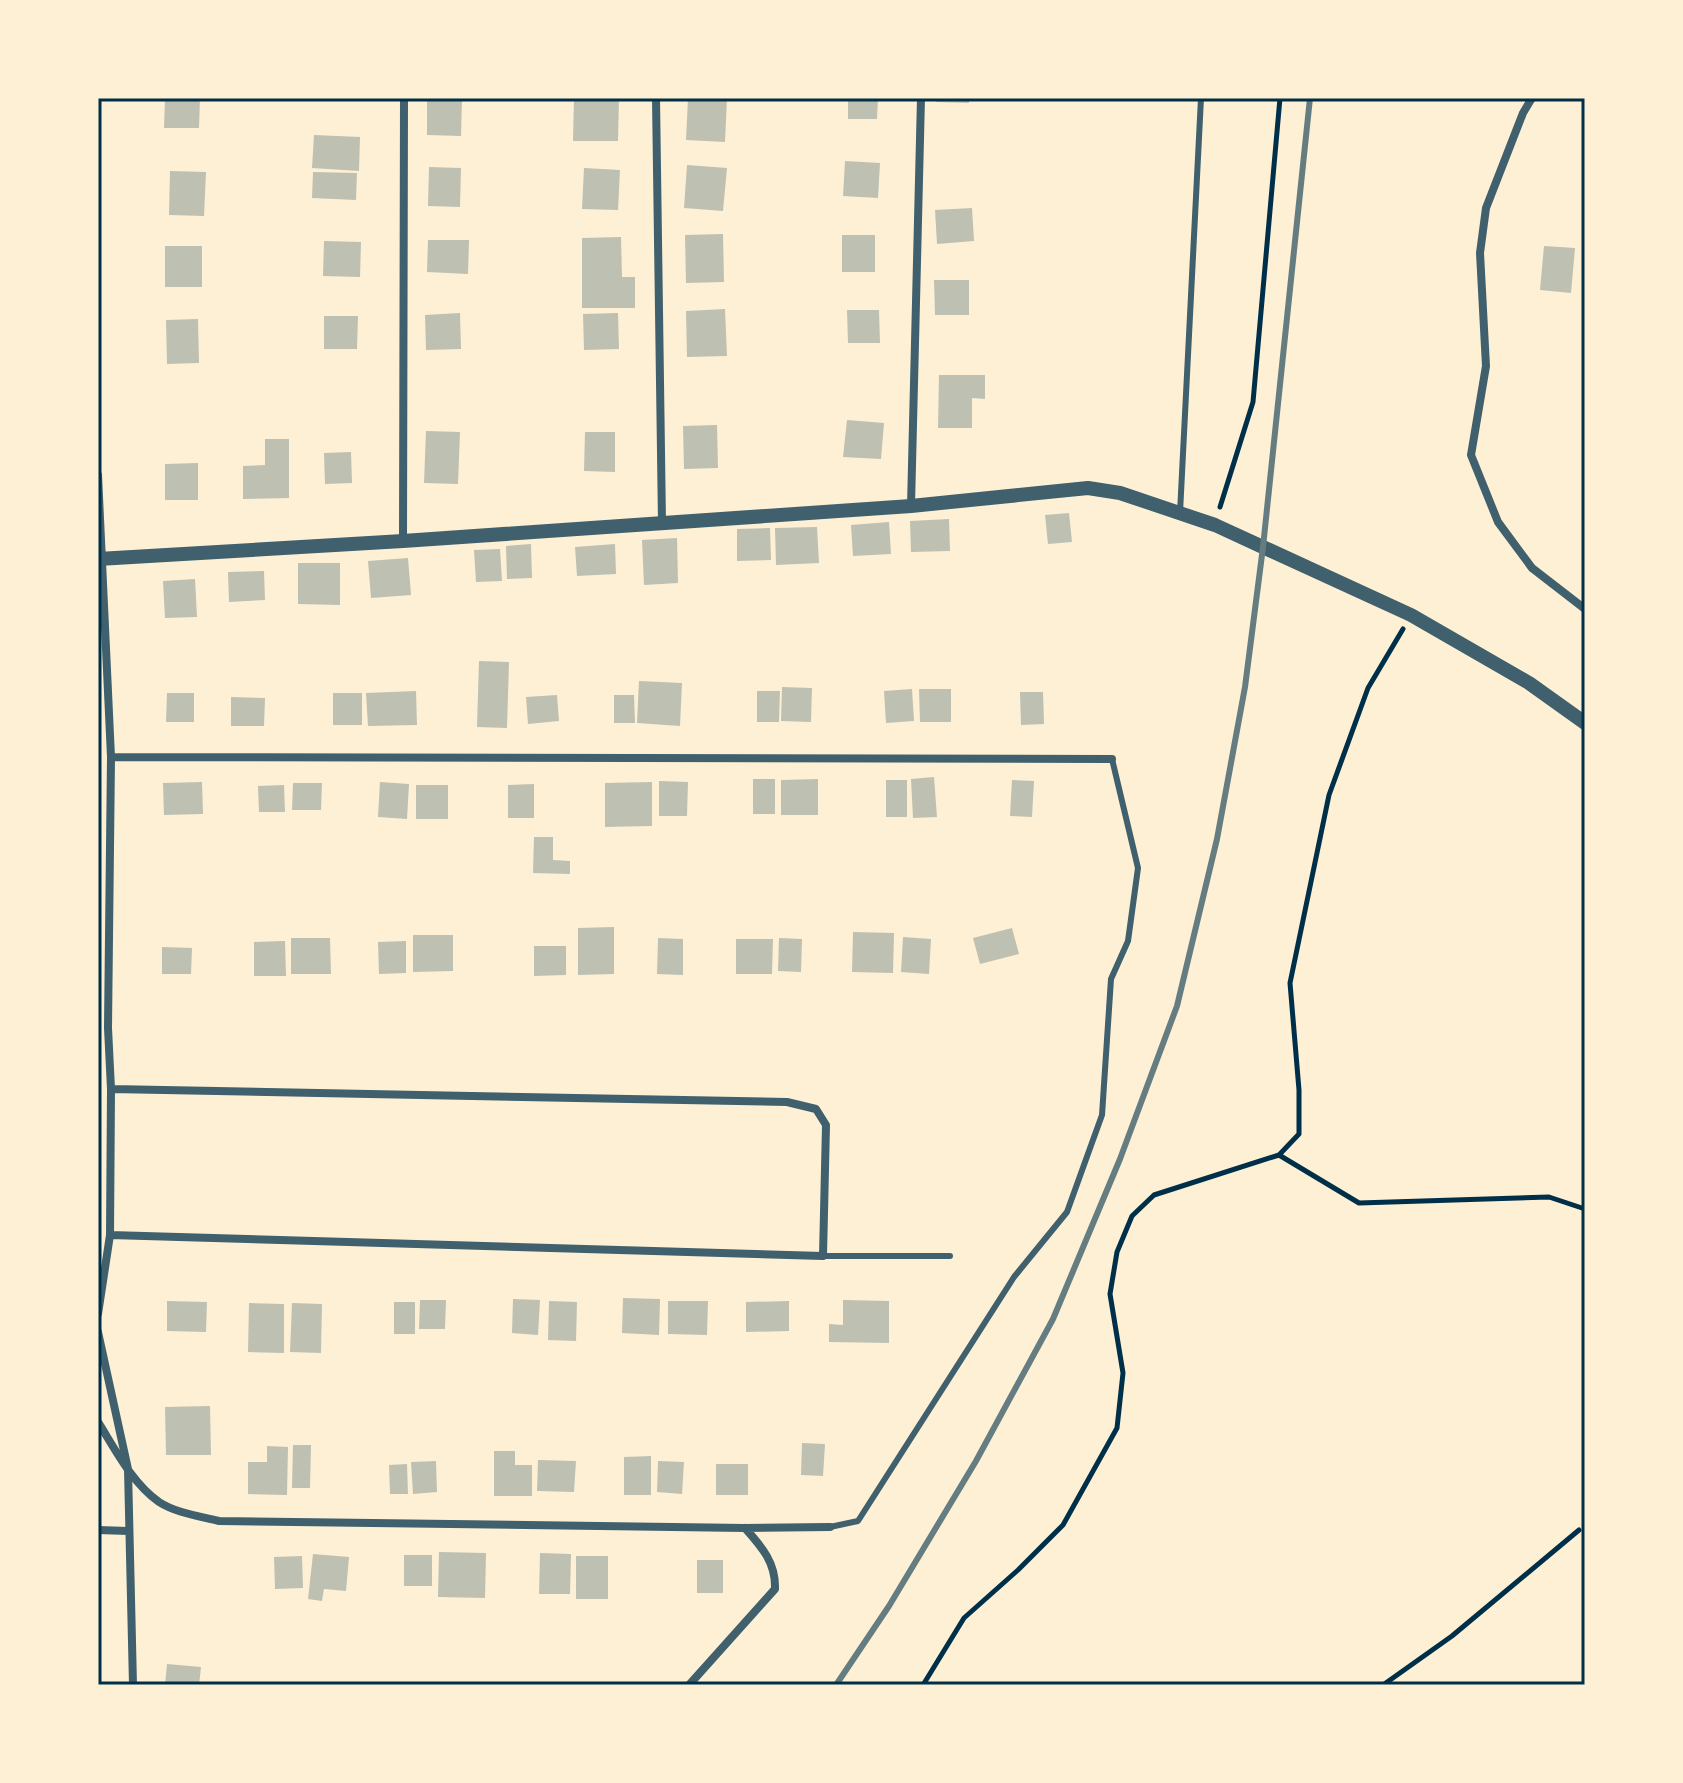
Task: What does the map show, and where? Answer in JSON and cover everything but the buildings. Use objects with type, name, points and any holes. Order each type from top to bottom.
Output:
[{"type":"street","points":[[403,541],[404,98]]},
{"type":"street","points":[[656,98],[662,523]]},
{"type":"street","points":[[911,506],[921,98]]},
{"type":"street","points":[[1532,98],[1523,113],[1486,208],[1480,253],[1486,366],[1471,455],[1498,522],[1532,568],[1585,609]]},
{"type":"street","points":[[98,475],[99,559],[111,757],[108,1028],[111,1089],[110,1235],[98,1314]]},
{"type":"street","points":[[99,559],[911,506],[1088,488],[1120,493],[1215,525],[1411,615],[1529,683],[1585,723]]},
{"type":"street","points":[[111,757],[1112,759]]},
{"type":"street","points":[[98,1029],[108,1028]]},
{"type":"street","points":[[110,1235],[823,1256],[826,1125],[816,1109],[787,1102],[111,1089]]},
{"type":"street","points":[[98,1332],[128,1469],[133,1685]]},
{"type":"street","points":[[98,1422],[128,1469],[160,1502],[188,1514],[219,1521],[830,1527]]},
{"type":"street","points":[[689,1685],[775,1589],[776,1574],[765,1549],[745,1528]]},
{"type":"street","points":[[98,1530],[128,1531]]},
{"type":"lane","points":[[1180,513],[1201,98]]},
{"type":"lane","points":[[830,1527],[858,1521],[1014,1277],[1067,1212],[1102,1115],[1111,979],[1128,941],[1138,868],[1112,759]]},
{"type":"lane","points":[[823,1256],[950,1256]]},
{"type":"path","points":[[1215,525],[1253,402],[1280,98]]},
{"type":"path","points":[[923,1685],[964,1618],[1063,1525],[1117,1428],[1123,1373],[1110,1294],[1117,1252],[1132,1216],[1154,1195],[1279,1155],[1299,1134],[1299,1090],[1290,983],[1329,795],[1368,688],[1411,615]]},
{"type":"path","points":[[1279,1155],[1359,1203],[1549,1197],[1585,1209]]},
{"type":"path","points":[[1383,1685],[1452,1636],[1579,1530]]},
{"type":"railway","points":[[836,1685],[889,1606],[976,1461],[1053,1319],[1120,1159],[1177,1006],[1217,839],[1245,687],[1263,547],[1310,98]]}]
